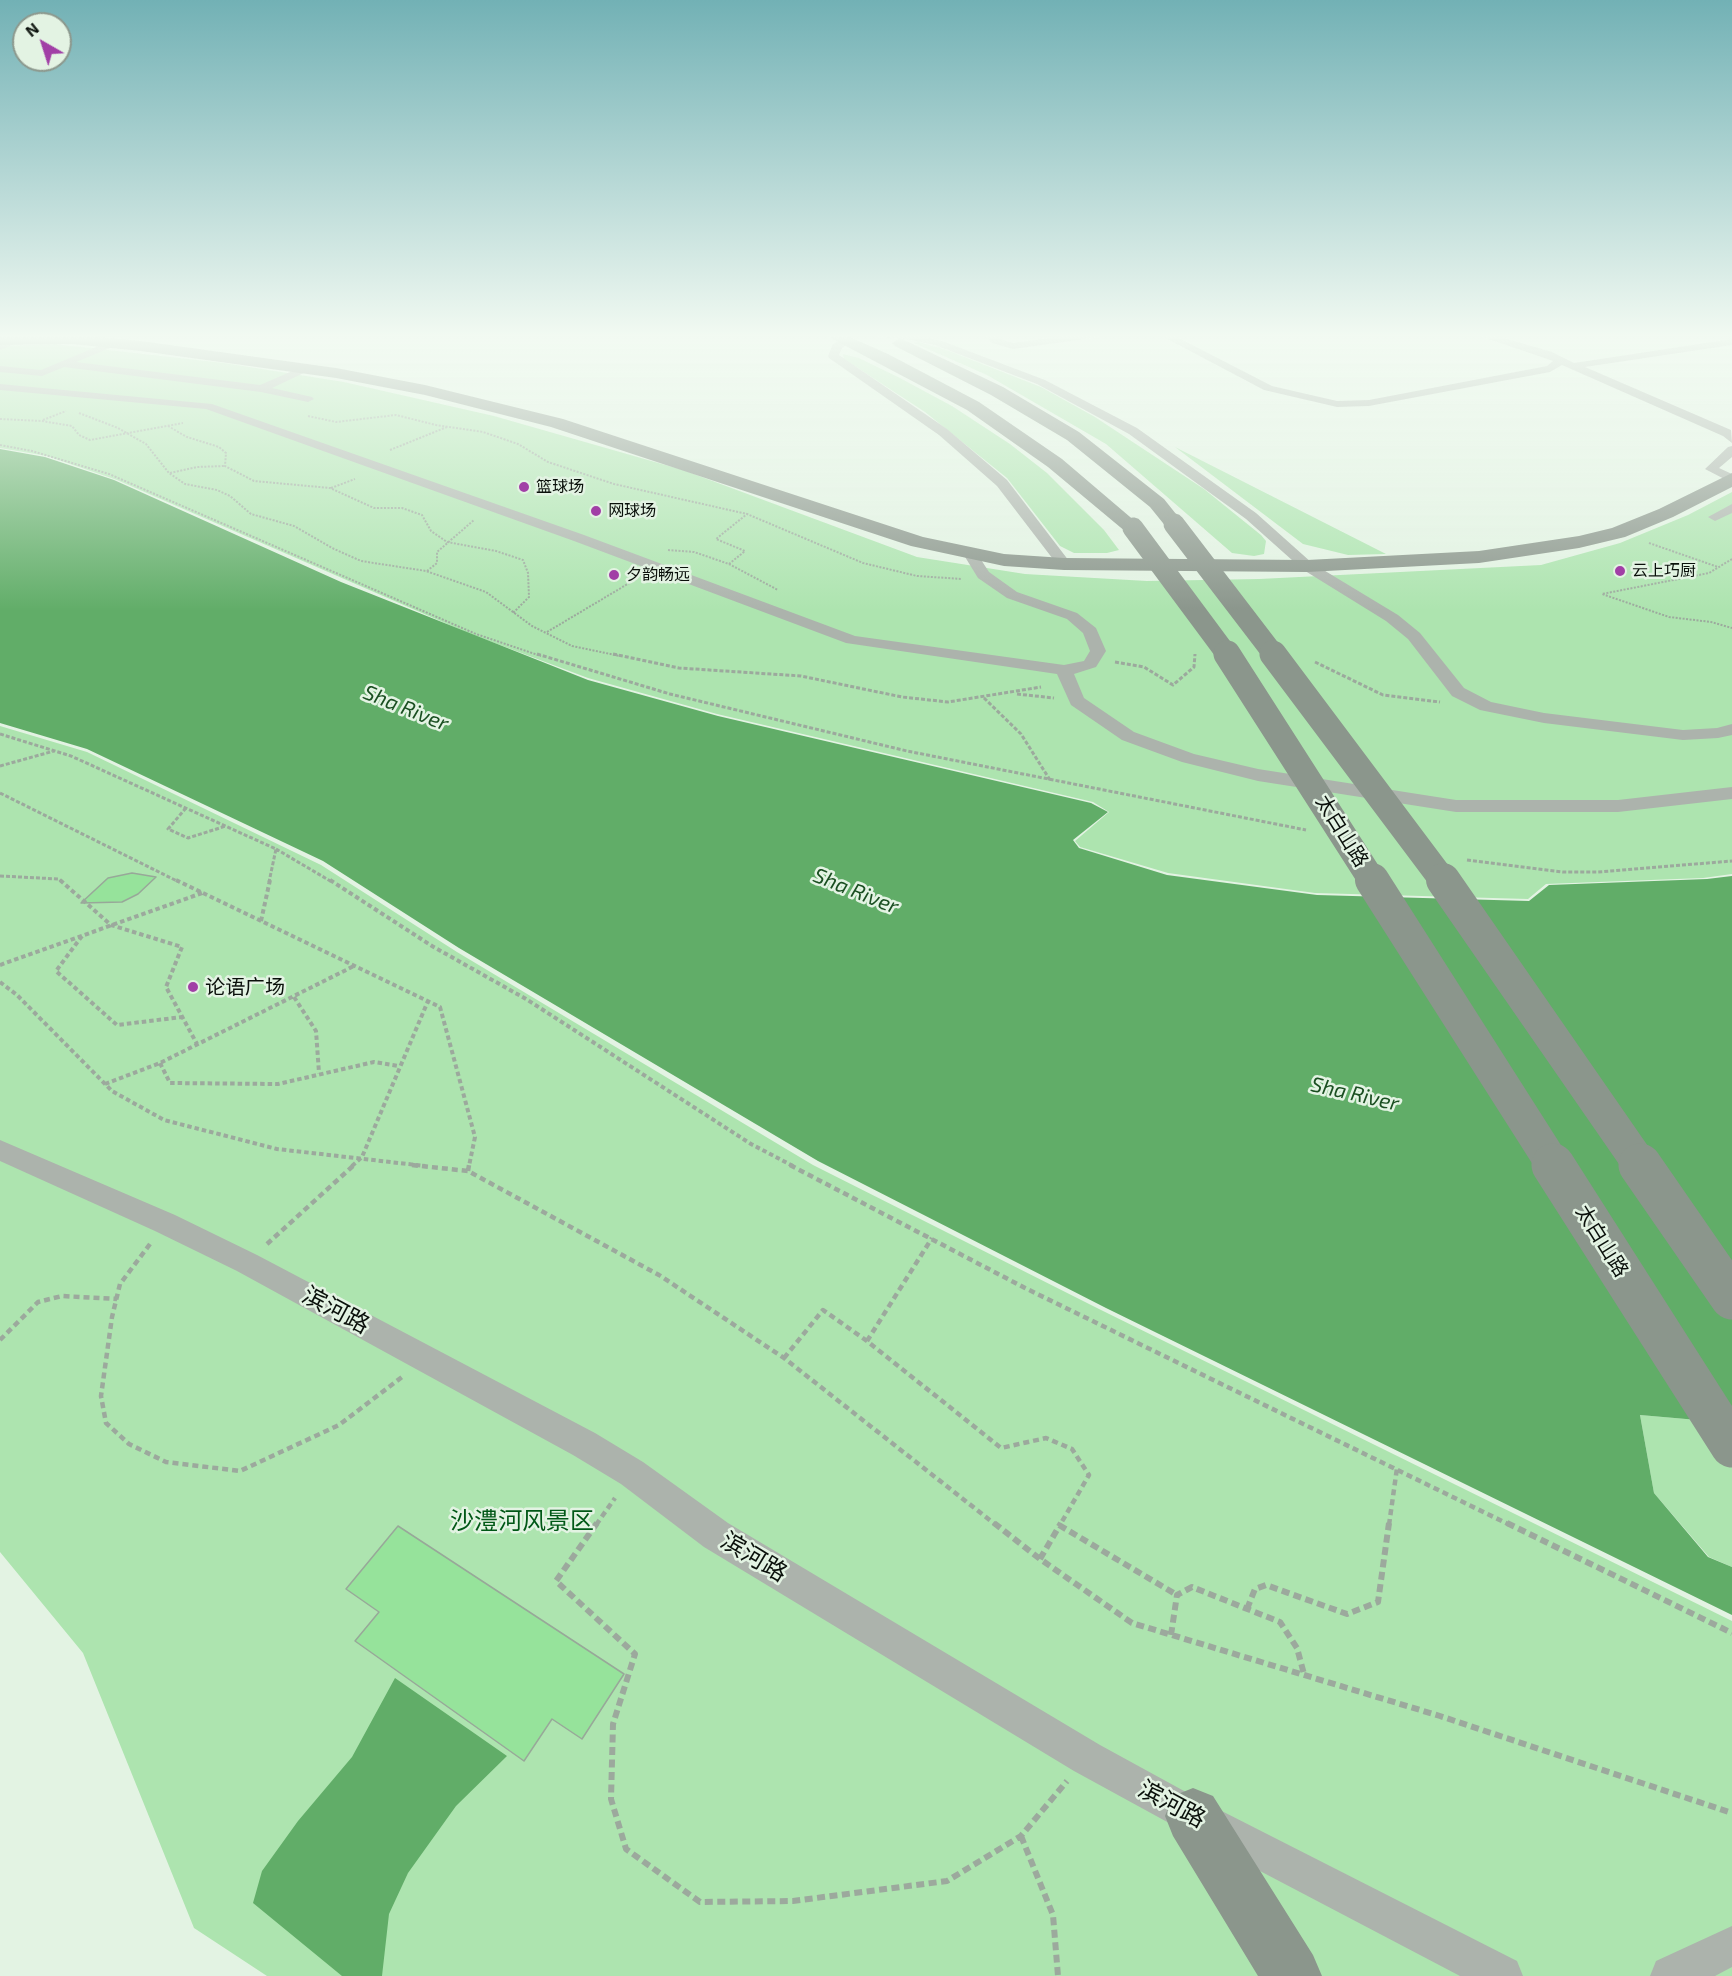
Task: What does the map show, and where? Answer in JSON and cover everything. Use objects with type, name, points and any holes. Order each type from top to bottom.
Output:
[{"type":"main road","points":[[567,426],[658,454],[918,542],[1004,560],[1064,564],[1307,566],[1479,557],[1579,542],[1618,533],[1666,513],[1732,479]]},
{"type":"main road","name":"太白山路","points":[[1002,426],[1055,463],[1133,528],[1246,681],[1732,1446]]},
{"type":"main road","points":[[1056,426],[1073,436],[1157,503],[1174,524],[1421,848],[1732,1298]]},
{"type":"main road","points":[[1193,1816],[1292,1976]]},
{"type":"street","points":[[265,426],[852,639],[1066,676],[1090,664],[1098,651],[1090,631],[1072,616],[1012,594],[983,575],[969,552]]},
{"type":"street","points":[[935,426],[1002,483],[1064,564]]},
{"type":"street","points":[[1125,426],[1251,516],[1307,566],[1392,618],[1414,636],[1458,692],[1486,706],[1544,718],[1683,735],[1718,733],[1732,729]]},
{"type":"street","points":[[1711,426],[1727,433],[1732,439]]},
{"type":"street","points":[[1732,450],[1711,470],[1732,479]]},
{"type":"street","points":[[1715,517],[1732,508]]},
{"type":"street","points":[[1066,676],[1077,701],[1128,736],[1188,758],[1258,775],[1456,806],[1618,806],[1732,793]]},
{"type":"street","name":"滨河路","points":[[0,1150],[165,1223],[247,1263],[584,1444],[632,1473],[716,1535],[1087,1758],[1193,1816],[1503,1976]]},
{"type":"street","points":[[1671,1976],[1732,1946]]},
{"type":"path","points":[[72,426],[79,435],[90,440],[166,426]]},
{"type":"path","points":[[109,426],[146,444],[169,473],[185,484],[217,490],[230,496],[251,514],[294,526],[332,548],[361,561],[426,571],[486,592],[513,613],[572,646],[680,668],[801,676],[914,699],[948,702],[1013,693],[1066,676]]},
{"type":"path","points":[[167,426],[187,437],[219,447],[226,453],[225,466]]},
{"type":"path","points":[[445,426],[483,432],[518,444],[548,462],[614,484],[747,513],[864,563],[917,576],[953,580],[983,575]]},
{"type":"path","points":[[360,459],[392,450],[448,427]]},
{"type":"path","points":[[0,445],[68,460],[109,474],[476,634],[563,663],[670,694],[908,751],[1314,832]]},
{"type":"path","points":[[169,473],[197,467],[225,466],[254,481],[330,488],[374,508],[402,508],[422,515],[431,531],[447,542],[496,551],[523,561],[528,573],[529,597],[513,613]]},
{"type":"path","points":[[426,571],[437,563],[437,552],[462,532],[469,523],[498,509]]},
{"type":"path","points":[[729,564],[745,551],[716,539],[747,513]]},
{"type":"path","points":[[1618,533],[1719,567]]},
{"type":"path","points":[[1732,559],[1709,573],[1602,594],[1669,617],[1711,622],[1732,628]]},
{"type":"path","points":[[546,633],[657,567]]},
{"type":"path","points":[[1094,658],[1144,667],[1173,685],[1194,667]]},
{"type":"path","points":[[1336,672],[1383,695],[1410,700]]},
{"type":"path","points":[[1013,693],[1077,701]]},
{"type":"path","points":[[984,697],[1021,734],[1051,780]]},
{"type":"path","points":[[0,734],[71,756],[276,849],[322,875],[432,946],[525,999],[751,1144],[1025,1288],[1732,1633]]},
{"type":"path","points":[[0,766],[54,751]]},
{"type":"path","points":[[0,793],[440,1007],[476,1137],[468,1171]]},
{"type":"path","points":[[186,808],[168,829],[188,838],[226,826]]},
{"type":"path","points":[[261,921],[276,849]]},
{"type":"path","points":[[1464,859],[1563,872],[1598,872],[1732,861]]},
{"type":"path","points":[[0,876],[59,879],[111,925],[182,947],[165,987],[197,1044]]},
{"type":"path","points":[[0,965],[202,893]]},
{"type":"path","points":[[82,936],[56,971],[117,1025],[182,1017]]},
{"type":"path","points":[[105,1084],[160,1063],[354,966]]},
{"type":"path","points":[[0,982],[17,994],[112,1091],[164,1120],[277,1149],[468,1171],[659,1275],[784,1358],[1040,1559],[1132,1623],[1440,1716],[1732,1814]]},
{"type":"path","points":[[294,996],[316,1031],[319,1073]]},
{"type":"path","points":[[247,1263],[362,1157],[428,1000]]},
{"type":"path","points":[[160,1063],[171,1083],[278,1084],[374,1062],[399,1066]]},
{"type":"path","points":[[165,1223],[120,1284],[112,1317],[101,1396],[106,1423],[129,1443],[166,1461],[240,1471],[339,1425],[427,1359]]},
{"type":"path","points":[[867,1341],[932,1238]]},
{"type":"path","points":[[0,1340],[38,1302],[62,1296],[117,1299]]},
{"type":"path","points":[[784,1358],[824,1310],[867,1341],[1001,1449],[1046,1438],[1072,1449],[1089,1475],[1040,1559]]},
{"type":"path","points":[[1246,1609],[1255,1589],[1266,1585],[1347,1614],[1378,1602],[1397,1468]]},
{"type":"path","points":[[632,1473],[556,1581],[635,1654],[613,1724],[611,1799],[626,1849],[700,1902],[793,1901],[946,1881],[1021,1836],[1087,1758]]},
{"type":"path","points":[[1059,1524],[1177,1595]]},
{"type":"path","points":[[1177,1595],[1192,1587],[1280,1622],[1297,1648],[1304,1675]]},
{"type":"path","points":[[1171,1635],[1177,1595]]},
{"type":"path","points":[[1021,1836],[1053,1915],[1058,1976]]},
{"type":"green space","points":[[0,426],[530,426],[683,470],[917,557],[1025,574],[1147,581],[1259,579],[1541,565],[1620,543],[1688,515],[1732,492],[1732,874],[1703,878],[1546,884],[1528,899],[1315,893],[1168,873],[1080,847],[1075,841],[1109,812],[1093,802],[717,714],[588,678],[468,633],[117,480],[47,456],[0,448]]},
{"type":"green space","points":[[943,426],[983,426],[1010,444],[1047,473],[1104,530],[1119,550],[1107,553],[1074,553],[1060,546],[1007,478]]},
{"type":"green space","points":[[1075,426],[1109,426],[1204,489],[1261,535],[1266,541],[1264,554],[1254,556],[1232,553],[1106,444]]},
{"type":"green space","points":[[1175,447],[1386,554],[1348,555],[1303,544]]},
{"type":"green space","name":"沙澧河风景区","points":[[0,726],[87,752],[321,865],[457,952],[813,1165],[1099,1309],[1732,1621],[1732,1976],[267,1976],[194,1928],[83,1653],[0,1552]]},
{"type":"green space","points":[[1640,1415],[1732,1423],[1732,1567],[1709,1557],[1654,1493]]},
{"type":"water","name":"Sha River","points":[[0,449],[45,457],[114,480],[341,582],[588,680],[718,716],[1091,803],[1108,812],[1073,840],[1079,848],[1167,875],[1317,895],[1529,901],[1549,885],[1732,876],[1732,1423],[1640,1415],[1654,1493],[1708,1557],[1732,1567],[1732,1615],[1106,1308],[818,1161],[459,948],[323,861],[87,749],[0,723]]},
{"type":"water","points":[[395,1678],[507,1756],[456,1806],[408,1873],[389,1914],[382,1976],[342,1976],[253,1903],[262,1871],[298,1821],[352,1757]]},
{"type":"building","points":[[132,873],[156,877],[138,894],[122,902],[81,903],[108,878]]},
{"type":"building","points":[[398,1526],[624,1674],[582,1739],[552,1719],[524,1761],[355,1641],[379,1612],[346,1589]]},
{"type":"place","name":"篮球场","points":[[524,487]]},
{"type":"place","name":"网球场","points":[[596,511]]},
{"type":"place","name":"云上巧厨","points":[[1620,571]]},
{"type":"place","name":"夕韵畅远","points":[[614,575]]},
{"type":"place","name":"论语广场","points":[[193,987]]}]
